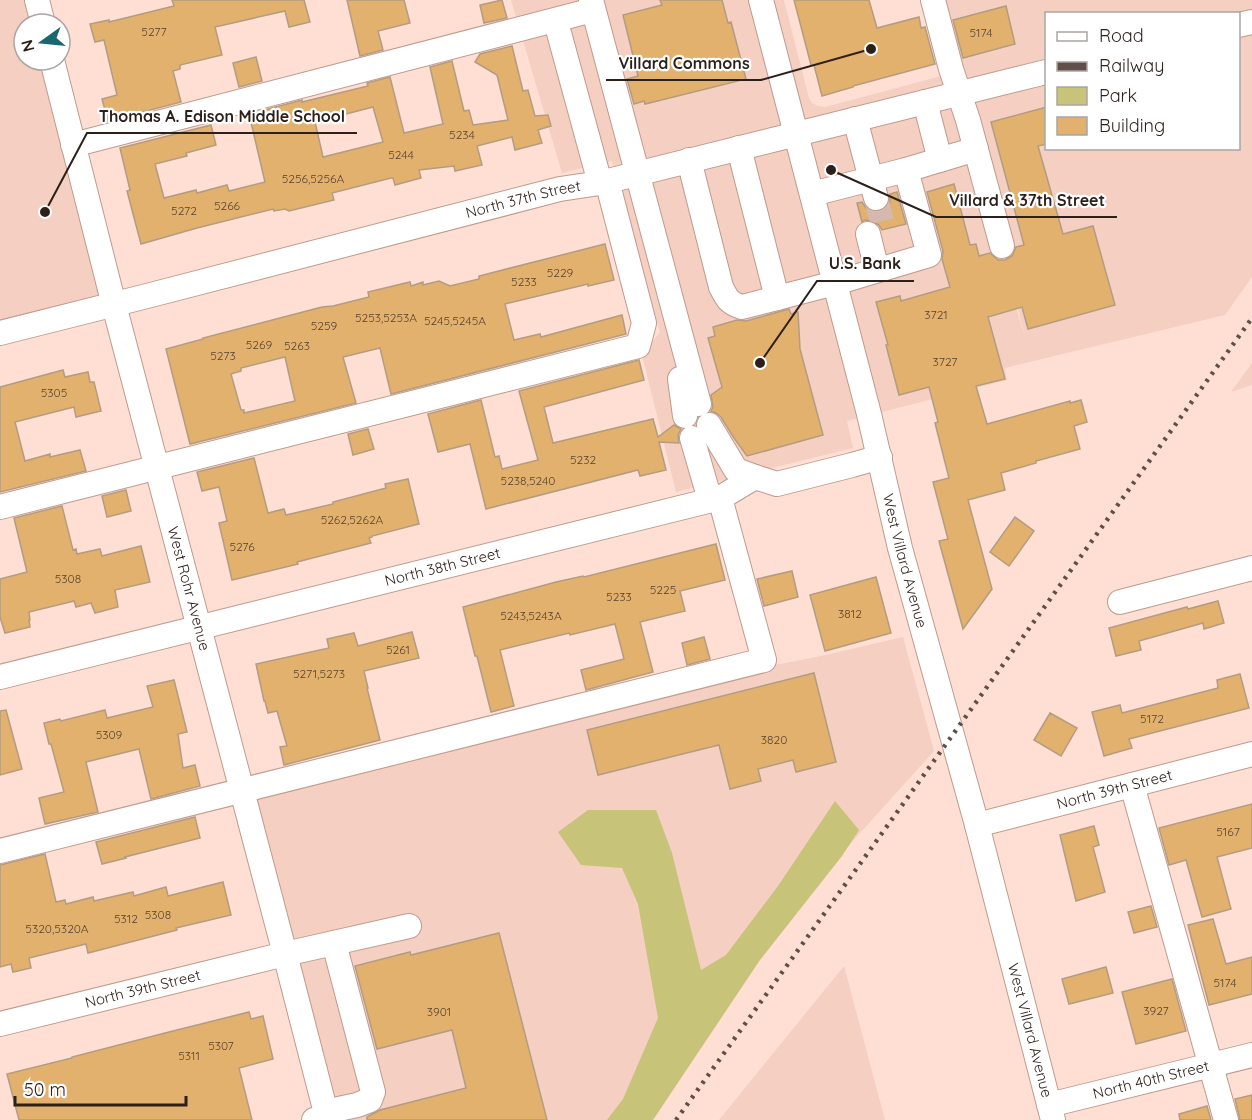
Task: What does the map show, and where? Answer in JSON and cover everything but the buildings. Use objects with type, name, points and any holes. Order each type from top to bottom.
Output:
[{"type":"street","name":"West Villard Avenue","points":[[761,0],[880,457],[900,548],[977,825],[1051,1113]]},
{"type":"street","points":[[933,0],[1002,246]]},
{"type":"street","points":[[0,851],[764,660],[715,499],[696,421],[683,344],[592,5],[555,18],[74,145]]},
{"type":"street","points":[[0,507],[638,346],[644,323],[555,18]]},
{"type":"street","name":"West Rohr Avenue","points":[[55,72],[285,954],[322,1116]]},
{"type":"street","name":"North 37th Street","points":[[0,333],[560,189],[603,182],[1045,72]]},
{"type":"street","points":[[925,102],[940,160]]},
{"type":"street","points":[[855,119],[865,191]]},
{"type":"street","points":[[739,148],[777,298]]},
{"type":"street","points":[[812,194],[865,191],[906,170],[976,150]]},
{"type":"street","points":[[689,160],[720,287],[734,305],[742,307],[929,255],[906,170]]},
{"type":"street","points":[[876,232],[885,268]]},
{"type":"street","points":[[696,421],[736,470],[777,484],[880,457]]},
{"type":"street","name":"North 38th Street","points":[[0,677],[715,499],[755,477]]},
{"type":"street","points":[[1120,602],[1252,568]]},
{"type":"street","name":"North 39th Street","points":[[977,825],[1252,754]]},
{"type":"street","points":[[1132,785],[1226,1120]]},
{"type":"street","name":"North 39th Street","points":[[0,1024],[409,926]]},
{"type":"street","points":[[322,1116],[370,1100],[373,1092],[334,943]]},
{"type":"street","name":"North 40th Street","points":[[1051,1113],[1252,1055]]},
{"type":"shaded area","points":[[0,0],[37,0],[40,12],[12,12],[12,72],[55,72],[114,305],[0,333]]},
{"type":"shaded area","points":[[511,0],[784,0],[809,98],[818,106],[825,107],[945,75],[1026,340],[938,0],[1252,0],[1252,277],[1225,315],[1005,368],[1007,380],[847,421],[853,448],[676,492],[642,355],[660,332],[612,161],[562,173]]},
{"type":"shaded area","points":[[1252,363],[1252,385],[1231,392]]},
{"type":"shaded area","points":[[903,637],[934,751],[816,882],[619,1120],[328,1120],[242,790]]},
{"type":"shaded area","points":[[844,966],[885,1120],[719,1120]]},
{"type":"green space","points":[[835,801],[859,830],[842,856],[760,960],[653,1120],[607,1120],[623,1099],[658,1018],[638,904],[622,868],[581,865],[558,832],[588,810],[656,810],[672,853],[701,970],[726,955],[778,886]]},
{"type":"tunnel","points":[[876,198],[884,230]]},
{"type":"railway","points":[[676,1120],[1252,318]]},
{"type":"place","name":"Villard Commons","points":[[871,49]]},
{"type":"place","name":"Villard & 37th Street","points":[[831,170]]},
{"type":"place","name":"Thomas A. Edison Middle School","points":[[45,212]]},
{"type":"place","name":"U.S. Bank","points":[[760,363]]}]
